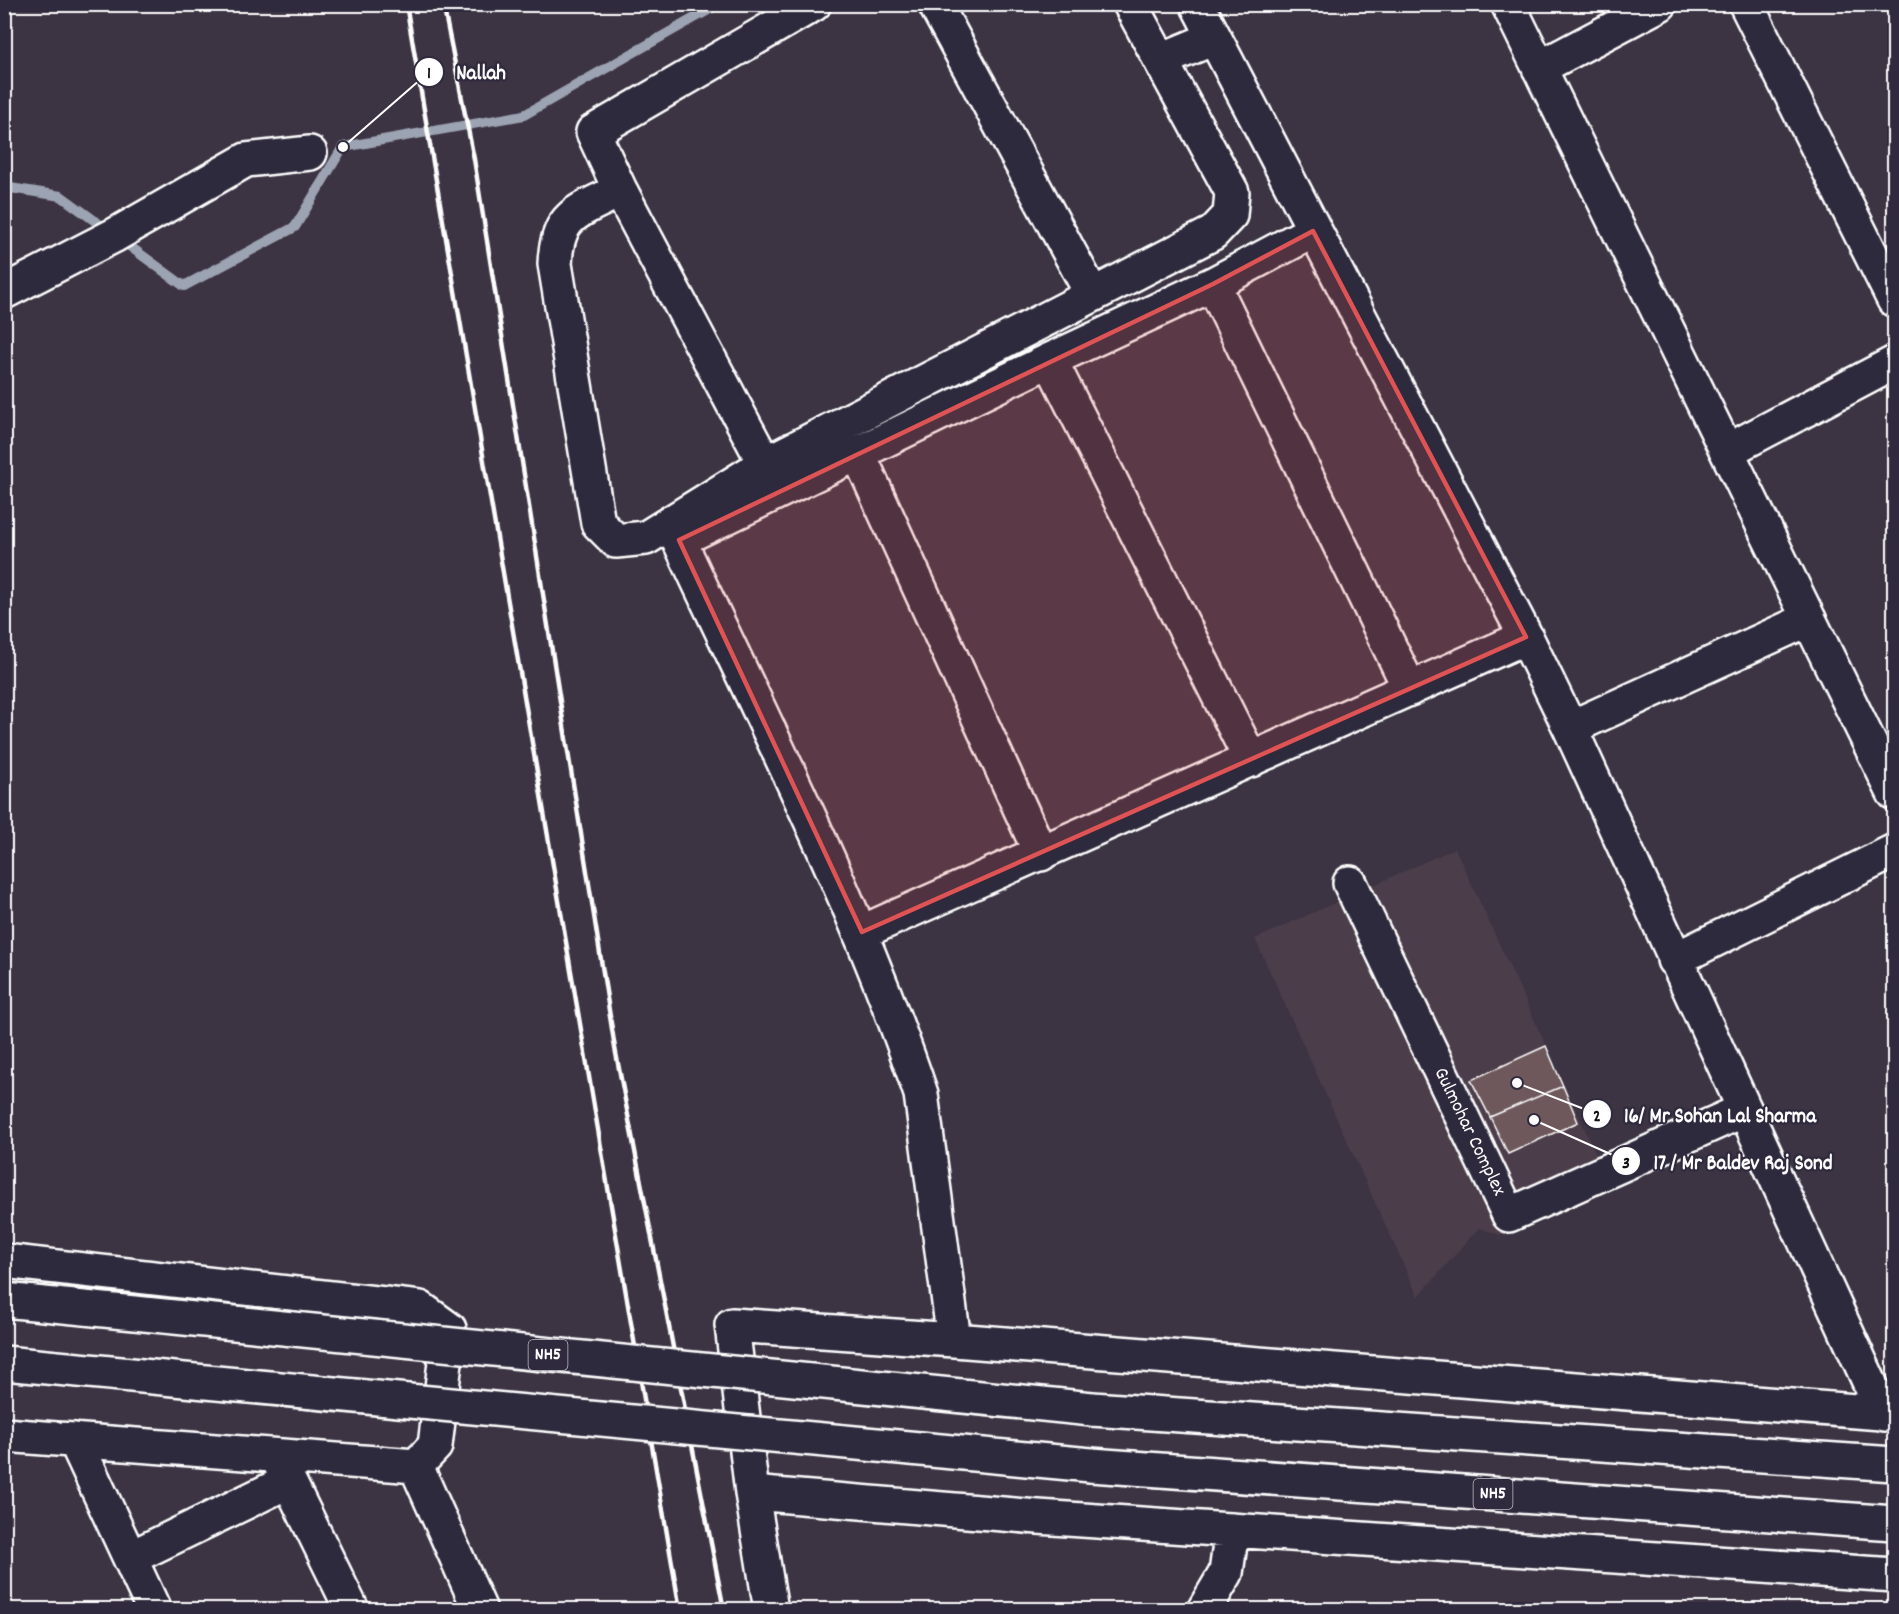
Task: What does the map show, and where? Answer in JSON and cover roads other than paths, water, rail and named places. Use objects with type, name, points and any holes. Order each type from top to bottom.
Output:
[{"type":"main road","points":[[765,464],[620,190],[593,132],[814,4]]},
{"type":"main road","points":[[935,4],[1092,294]]},
{"type":"main road","points":[[620,190],[567,218],[556,241],[555,264],[598,523],[616,541],[646,538],[765,464],[1213,233],[1230,215],[1232,192],[1130,4]]},
{"type":"main road","points":[[1197,4],[1526,637],[1570,728],[1744,1110],[1889,1414]]},
{"type":"main road","points":[[1508,4],[1894,793]]},
{"type":"main road","points":[[1539,68],[1660,4]]},
{"type":"main road","points":[[1746,4],[1894,300]]},
{"type":"main road","points":[[1161,60],[1214,38]]},
{"type":"main road","points":[[4,292],[115,235],[246,160],[310,153]]},
{"type":"main road","points":[[954,1340],[921,1094],[862,932],[679,540],[1050,360],[1213,284],[1313,231]]},
{"type":"main road","points":[[1213,284],[1410,689]]},
{"type":"main road","points":[[1050,360],[1251,760]]},
{"type":"main road","points":[[1727,451],[1894,363]]},
{"type":"main road","points":[[858,453],[1041,854]]},
{"type":"main road","points":[[1570,728],[1809,619]]},
{"type":"main road","points":[[862,932],[1526,637]]},
{"type":"main road","points":[[1674,960],[1894,851]]},
{"type":"main road","name":"Gulmohar Complex","points":[[1350,883],[1509,1215],[1744,1110]]},
{"type":"main road","points":[[4,1261],[420,1308],[449,1329],[435,1446],[416,1466],[283,1468],[4,1435]]},
{"type":"main road","name":"NH5","points":[[4,1300],[1092,1409],[1894,1464]]},
{"type":"main road","points":[[771,1610],[752,1493],[732,1325],[954,1340],[1889,1414]]},
{"type":"main road","name":"NH5","points":[[4,1363],[1091,1465],[1894,1523]]},
{"type":"main road","points":[[4,1435],[75,1440],[154,1610]]},
{"type":"main road","points":[[416,1466],[480,1610]]},
{"type":"main road","points":[[130,1558],[283,1468]]},
{"type":"main road","points":[[283,1468],[352,1610]]},
{"type":"main road","points":[[752,1493],[1038,1517],[1894,1575]]},
{"type":"main road","points":[[1204,1610],[1226,1573],[1232,1530]]},
{"type":"waterway","points":[[4,187],[61,196],[184,286],[295,227],[343,147],[524,115],[719,4]]},
{"type":"railway","points":[[406,4],[680,1610]]},
{"type":"railway","points":[[443,4],[474,159],[615,1048],[724,1610]]},
{"type":"place","name":"Nallah","points":[[343,147]]},
{"type":"place","name":"16/ Mr Sohan Lal Sharma","points":[[1517,1083]]},
{"type":"place","name":"17 / Mr Baldev Raj Sond","points":[[1534,1120]]}]
